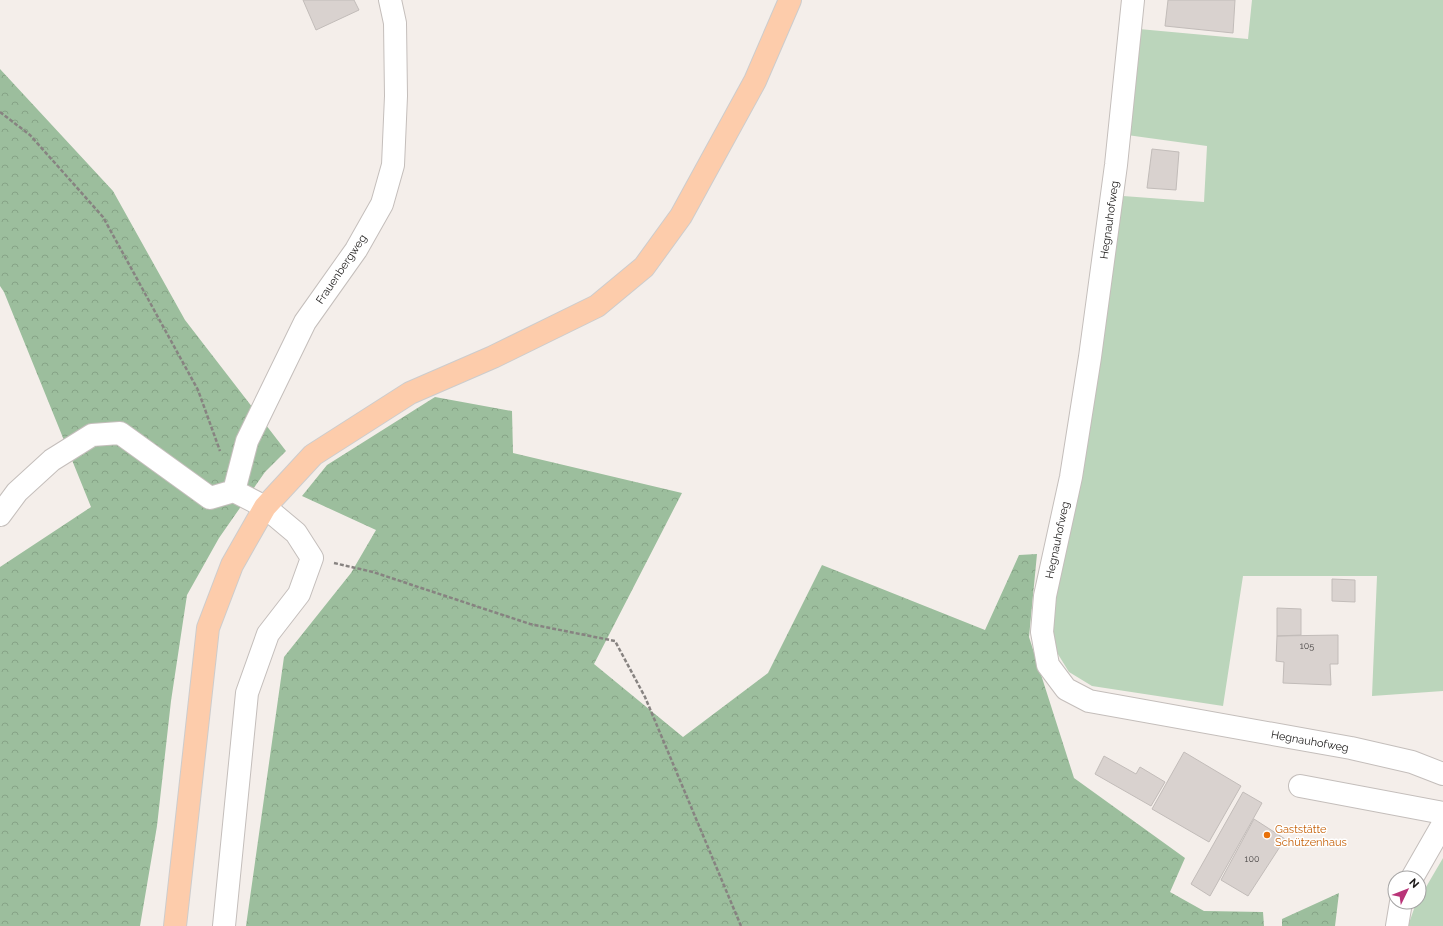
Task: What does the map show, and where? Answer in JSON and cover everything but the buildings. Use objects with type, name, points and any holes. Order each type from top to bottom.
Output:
[{"type":"main road","points":[[175,926],[208,628],[232,565],[265,507],[313,455],[410,393],[493,357],[597,306],[644,268],[680,216],[755,81],[790,0]]},
{"type":"street","name":"Frauenbergweg","points":[[234,491],[248,441],[304,322],[356,250],[382,204],[393,165],[396,96],[395,23],[390,0]]},
{"type":"street","name":"Hegnauhofweg","points":[[1133,0],[1116,165],[1090,357],[1071,478],[1045,596],[1042,632],[1048,665],[1066,689],[1089,701],[1350,748],[1412,762],[1443,774]]},
{"type":"street","points":[[0,515],[17,492],[52,460],[92,435],[120,433],[210,498],[234,491],[265,507],[296,533],[312,558],[299,594],[268,634],[247,693],[224,926]]},
{"type":"street","points":[[1300,786],[1443,813]]},
{"type":"street","points":[[1417,870],[1443,824]]},
{"type":"street","points":[[1397,926],[1400,910]]},
{"type":"path","points":[[0,112],[30,135],[103,217],[198,390],[221,455]]},
{"type":"path","points":[[312,558],[373,572],[530,624],[615,641],[645,697],[741,926]]},
{"type":"green space","points":[[1252,0],[1443,0],[1443,691],[1372,696],[1377,576],[1243,576],[1223,706],[1092,686],[1069,672],[1056,651],[1051,623],[1123,196],[1204,202],[1207,146],[1127,135],[1139,29],[1248,39]]},
{"type":"green space","points":[[0,69],[113,191],[185,320],[286,451],[265,472],[219,538],[187,595],[171,701],[157,826],[140,926],[0,926],[0,567],[91,507],[4,292],[0,286]]},
{"type":"green space","points":[[435,397],[512,411],[513,453],[682,493],[594,664],[683,737],[768,673],[822,565],[985,630],[1019,555],[1037,554],[1029,637],[1074,778],[1185,858],[1170,892],[1204,911],[1263,912],[1264,926],[246,926],[284,657],[351,573],[376,530],[302,496],[327,465]]},
{"type":"green space","points":[[1443,858],[1443,926],[1408,926],[1414,910],[1427,910],[1427,885]]},
{"type":"green space","points":[[1339,893],[1335,926],[1282,926],[1282,919]]},
{"type":"place","name":"Gaststätte Schützenhaus","points":[[1267,835]]}]
